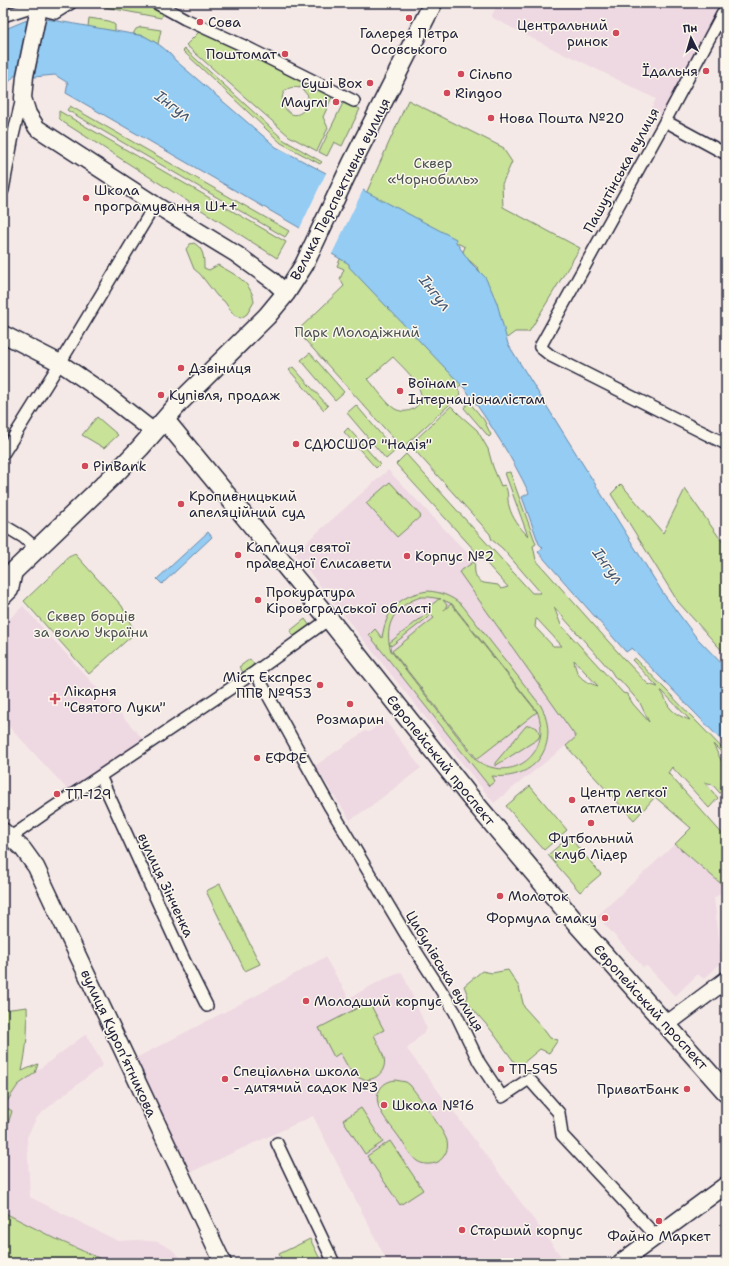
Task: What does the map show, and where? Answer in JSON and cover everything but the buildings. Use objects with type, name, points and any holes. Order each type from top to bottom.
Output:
[{"type":"main road","name":"Велика Перспективна вулиця","points":[[8,575],[37,550],[123,465],[160,426],[180,402],[267,316],[286,293],[304,265],[352,163],[433,3]]},
{"type":"main road","name":"Європейський проспект","points":[[160,426],[329,619],[470,797],[577,924],[726,1092]]},
{"type":"street","points":[[3,16],[31,6],[38,10],[55,13],[71,3]]},
{"type":"street","points":[[156,3],[185,19],[242,45],[354,102]]},
{"type":"street","name":"Пашутінська вулиця","points":[[726,7],[540,347],[551,356],[726,444]]},
{"type":"street","points":[[3,190],[38,10]]},
{"type":"street","points":[[23,93],[24,104],[28,114],[37,128],[154,204],[236,254],[272,280],[286,293]]},
{"type":"street","points":[[665,121],[726,154]]},
{"type":"street","points":[[3,454],[60,363],[154,204]]},
{"type":"street","points":[[3,334],[60,363],[107,395],[160,426]]},
{"type":"street","points":[[3,525],[23,537],[37,550]]},
{"type":"street","points":[[3,597],[10,590],[8,575]]},
{"type":"street","points":[[7,834],[100,776],[255,672],[329,619]]},
{"type":"street","name":"Цибулівська вулиця","points":[[255,672],[330,807],[412,945],[455,1012],[467,1033],[479,1062],[502,1097],[529,1079],[559,1113],[562,1135],[657,1237]]},
{"type":"street","name":"вулиця Зінченка","points":[[100,776],[185,962],[207,1006]]},
{"type":"street","name":"вулиця Куропʼятникова","points":[[7,834],[24,849],[36,867],[223,1263]]},
{"type":"street","points":[[666,1024],[726,980]]},
{"type":"street","points":[[277,1143],[334,1263]]},
{"type":"street","points":[[620,1263],[726,1185]]},
{"type":"shaded area","name":"Центральний ринок","points":[[498,3],[522,3],[533,9],[536,3],[722,3],[664,116],[651,109],[656,99],[491,17]]},
{"type":"shaded area","points":[[388,470],[475,561],[459,572],[577,737],[494,803],[294,553]]},
{"type":"shaded area","name":"Лікарня \"Святого Луки\"","points":[[23,606],[143,739],[69,791],[3,720],[3,625]]},
{"type":"shaded area","points":[[385,720],[421,768],[350,820],[315,766],[365,731],[369,732]]},
{"type":"shaded area","points":[[675,844],[726,888],[726,890],[714,898],[722,962],[704,979],[698,974],[675,996],[647,966],[643,967],[597,916]]},
{"type":"shaded area","name":"Школа №16","points":[[325,957],[349,998],[380,981],[402,972],[427,1029],[407,1049],[566,1263],[388,1263],[313,1116],[191,1172],[134,1059],[261,993]]},
{"type":"shaded area","points":[[86,1034],[103,1065],[37,1117],[27,1137],[30,1197],[118,1241],[138,1240],[158,1242],[170,1248],[181,1258],[184,1263],[110,1263],[58,1240],[3,1212],[3,1140],[12,1111],[4,1106],[18,1085]]},
{"type":"green space","points":[[146,3],[162,14],[161,18],[89,4]]},
{"type":"green space","points":[[89,18],[109,21],[115,25],[115,32],[88,27]]},
{"type":"green space","points":[[141,27],[161,30],[158,44],[144,36],[133,34],[136,29]]},
{"type":"green space","points":[[201,30],[303,80],[300,88],[290,88],[284,92],[282,98],[287,111],[293,114],[300,113],[307,106],[308,96],[303,90],[307,81],[333,95],[323,117],[328,128],[317,151],[289,136],[186,45]]},
{"type":"green space","points":[[185,49],[284,140],[322,162],[320,164],[281,143],[183,51]]},
{"type":"green space","name":"Сквер «Чорнобиль»","points":[[408,100],[504,148],[512,162],[502,184],[503,207],[580,248],[529,332],[515,332],[504,340],[491,294],[478,268],[462,254],[465,247],[365,196]]},
{"type":"green space","points":[[344,101],[360,109],[342,146],[334,142],[327,156],[319,152]]},
{"type":"green space","points":[[70,106],[289,231],[285,237],[67,110]]},
{"type":"green space","points":[[59,111],[286,242],[277,258],[63,122],[59,118]]},
{"type":"green space","points":[[194,243],[202,251],[204,268],[209,270],[218,265],[236,275],[250,289],[254,302],[247,314],[241,318],[234,315],[224,301],[217,296],[200,274],[194,269],[186,249],[190,244]]},
{"type":"green space","name":"Парк Молодіжний","points":[[342,255],[465,382],[457,388],[461,394],[402,448],[297,331],[344,286],[340,279],[344,269],[337,266]],"holes":[[[393,357],[410,375],[419,389],[421,397],[419,403],[413,409],[408,411],[400,411],[392,407],[368,379]]]},
{"type":"green space","points":[[310,353],[344,392],[335,400],[301,360]]},
{"type":"green space","points":[[293,367],[328,406],[324,410],[289,370]]},
{"type":"green space","points":[[469,402],[484,420],[491,435],[489,437],[464,408]]},
{"type":"green space","points":[[356,405],[395,451],[386,459],[347,413]]},
{"type":"green space","points":[[451,406],[477,430],[488,449],[493,467],[501,486],[504,485],[507,489],[508,504],[512,515],[528,536],[505,473],[510,472],[536,544],[533,546],[536,560],[648,684],[658,687],[632,660],[635,658],[726,752],[726,755],[723,754],[713,744],[722,762],[726,766],[726,800],[712,784],[704,782],[718,798],[709,808],[672,767],[668,773],[726,838],[726,888],[675,844],[691,828],[655,797],[634,820],[566,746],[576,737],[459,572],[475,561],[475,574],[478,580],[484,583],[498,585],[501,589],[508,587],[396,464],[406,454],[532,593],[541,593],[502,548],[492,540],[490,534],[410,445]],"holes":[[[554,607],[611,671],[616,679],[620,680],[640,703],[649,722],[633,704],[627,694],[623,693],[561,625]],[[537,619],[562,646],[553,646],[535,627]],[[574,660],[598,686],[584,680],[578,674]],[[661,691],[690,720],[674,712]]]},
{"type":"green space","points":[[97,417],[118,435],[104,448],[82,435]]},
{"type":"green space","points":[[348,428],[380,464],[376,468],[344,432]]},
{"type":"green space","points":[[390,482],[421,516],[397,537],[366,503]]},
{"type":"green space","points":[[621,484],[663,533],[685,489],[726,547],[726,655],[678,602],[611,494]]},
{"type":"green space","name":"Сквер борців за волю України","points":[[75,554],[122,606],[135,633],[89,674],[24,601],[64,563],[67,558]]},
{"type":"green space","points":[[428,591],[442,593],[462,605],[541,706],[546,720],[548,734],[546,747],[540,758],[532,766],[521,773],[507,776],[492,776],[495,781],[489,786],[369,635],[375,629],[382,638],[387,619],[391,612],[402,600],[418,593]],"holes":[[[421,597],[441,599],[426,609],[429,612],[389,643],[390,625],[393,617],[404,605]],[[443,600],[452,604],[537,711],[541,726],[540,740],[535,752],[526,761],[516,767],[503,769],[490,767],[476,760],[391,651],[389,644],[391,646],[431,615],[434,618],[392,651],[477,759],[537,712],[451,604],[444,610],[447,605]]]},
{"type":"green space","points":[[305,619],[310,626],[295,638],[290,631]]},
{"type":"green space","points":[[250,659],[255,666],[244,673],[239,667]]},
{"type":"green space","points":[[530,725],[537,728],[540,735],[538,739],[495,766],[495,763],[526,726]]},
{"type":"green space","points":[[530,786],[567,830],[544,850],[506,806]]},
{"type":"green space","points":[[569,837],[601,874],[580,892],[548,855]]},
{"type":"green space","points":[[220,884],[260,964],[245,971],[206,891]]},
{"type":"green space","points":[[508,970],[519,987],[524,1007],[550,1038],[558,1040],[549,1053],[540,1049],[522,1064],[515,1063],[491,1030],[466,1001],[468,996],[464,986],[482,971],[492,973]]},
{"type":"green space","points":[[369,1002],[384,1030],[374,1035],[381,1049],[384,1064],[383,1069],[376,1077],[366,1080],[356,1076],[349,1069],[340,1053],[334,1057],[319,1028]]},
{"type":"green space","points":[[27,1007],[27,1039],[22,1071],[38,1064],[35,1073],[18,1085],[4,1106],[12,1111],[3,1140],[3,1010]]},
{"type":"green space","points":[[395,1080],[406,1082],[410,1085],[445,1136],[447,1141],[447,1150],[443,1158],[438,1162],[433,1164],[424,1164],[414,1159],[382,1114],[377,1101],[380,1089],[383,1085]]},
{"type":"green space","points":[[361,1108],[383,1142],[365,1154],[343,1120]]},
{"type":"green space","points":[[390,1141],[423,1190],[400,1205],[367,1156]]},
{"type":"green space","points":[[3,1212],[58,1240],[110,1263],[3,1263]]},
{"type":"green space","points":[[310,1239],[322,1263],[283,1263],[279,1254]]},
{"type":"water","name":"Інгул","points":[[46,19],[144,36],[148,38],[165,49],[175,60],[276,147],[363,190],[456,239],[456,242],[470,262],[485,277],[491,289],[497,303],[508,344],[663,593],[696,637],[726,668],[726,745],[632,648],[626,652],[538,552],[543,548],[539,544],[522,497],[529,493],[508,453],[492,428],[466,390],[349,267],[349,264],[332,254],[300,228],[66,93],[68,83],[55,75],[34,77],[16,74],[3,89],[3,30],[27,20]]},
{"type":"water","points":[[208,532],[212,537],[162,584],[157,579]]},
{"type":"pier","points":[[327,171],[364,188],[331,256],[299,230]]},
{"type":"place","name":"Галерея Петра Осовського","points":[[409,18]]},
{"type":"place","name":"Сова","points":[[200,22]]},
{"type":"place","name":"Центральний ринок","points":[[616,33]]},
{"type":"place","name":"Поштомат","points":[[285,54]]},
{"type":"place","name":"Їдальня","points":[[706,71]]},
{"type":"place","name":"Сільпо","points":[[461,74]]},
{"type":"place","name":"Суші Box","points":[[370,83]]},
{"type":"place","name":"Ringoo","points":[[447,93]]},
{"type":"place","name":"Мауглі","points":[[336,102]]},
{"type":"place","name":"Нова Пошта №20","points":[[491,118]]},
{"type":"place","name":"Школа програмування Ш++","points":[[86,198]]},
{"type":"place","name":"Дзвіниця","points":[[181,368]]},
{"type":"place","name":"Воїнам - Інтернаціоналістам","points":[[400,391]]},
{"type":"place","name":"Купівля, продаж","points":[[161,395]]},
{"type":"place","name":"СДЮСШОР \"Надія\"","points":[[296,444]]},
{"type":"place","name":"PinBank","points":[[85,466]]},
{"type":"place","name":"Кропивницький апеляційний суд","points":[[181,504]]},
{"type":"place","name":"Каплиця святої праведної Єлисавети","points":[[238,555]]},
{"type":"place","name":"Корпус №2","points":[[407,556]]},
{"type":"place","name":"Прокуратура Кіровоградської області","points":[[258,600]]},
{"type":"place","name":"Міст Експрес ППВ №953","points":[[320,685]]},
{"type":"place","name":"Лікарня \"Святого Луки\"","points":[[55,699]]},
{"type":"place","name":"Розмарин","points":[[350,704]]},
{"type":"place","name":"ЕФФЕ","points":[[257,758]]},
{"type":"place","name":"ТП-129","points":[[57,794]]},
{"type":"place","name":"Центр легкої атлетики","points":[[572,800]]},
{"type":"place","name":"Футбольний клуб Лідер","points":[[591,823]]},
{"type":"place","name":"Молоток","points":[[500,896]]},
{"type":"place","name":"Формула смаку","points":[[605,918]]},
{"type":"place","name":"Молодший корпус","points":[[306,1001]]},
{"type":"place","name":"ТП-595","points":[[501,1069]]},
{"type":"place","name":"Спеціальна школа - дитячий садок №3","points":[[225,1079]]},
{"type":"place","name":"ПриватБанк","points":[[687,1089]]},
{"type":"place","name":"Школа №16","points":[[384,1105]]},
{"type":"place","name":"Файно Маркет","points":[[659,1221]]},
{"type":"place","name":"Старший корпус","points":[[462,1230]]}]
